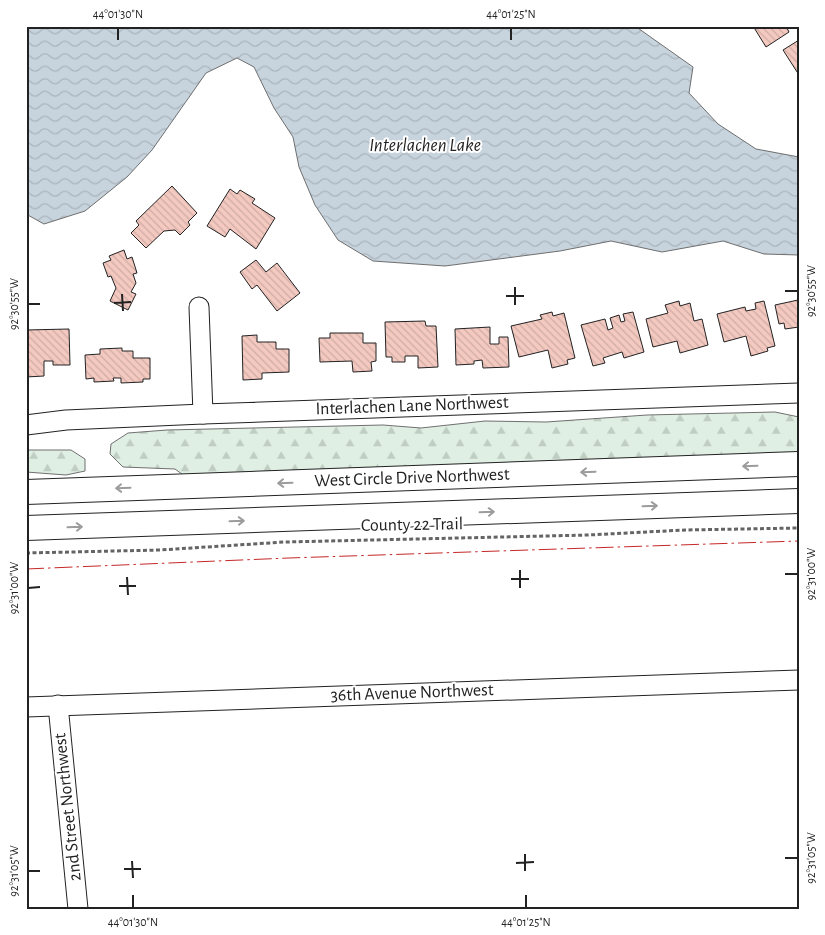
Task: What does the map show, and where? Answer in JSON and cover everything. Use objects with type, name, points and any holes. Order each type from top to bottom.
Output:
[{"type":"main road","name":"West Circle Drive Northwest","points":[[26,492],[799,464]]},
{"type":"main road","name":"West Circle Drive Northwest","points":[[26,528],[799,501]]},
{"type":"street","points":[[199,307],[202,414]]},
{"type":"street","name":"Interlachen Lane Northwest","points":[[26,425],[66,420],[202,414],[799,393]]},
{"type":"street","name":"36th Avenue Northwest","points":[[26,707],[799,680]]},
{"type":"street","name":"2nd Street Northwest","points":[[58,705],[78,909]]},
{"type":"path","name":"County 22 Trail","points":[[26,553],[160,550],[285,542],[799,528]]},
{"type":"green space","points":[[775,412],[799,417],[799,463],[190,480],[175,469],[123,467],[110,454],[111,444],[128,433],[167,430],[383,425],[421,428],[485,421],[546,422],[647,415]]},
{"type":"green space","points":[[26,450],[71,450],[85,459],[85,471],[66,475],[26,472]]},
{"type":"water","name":"Interlachen Lake","points":[[26,26],[635,26],[693,67],[689,93],[718,124],[756,149],[799,157],[799,255],[764,254],[723,241],[662,252],[611,241],[560,251],[445,266],[373,261],[338,240],[315,205],[299,167],[293,137],[274,108],[254,67],[237,58],[206,73],[152,150],[127,177],[85,211],[44,224],[26,214]]},
{"type":"building","points":[[753,26],[789,26],[787,28],[789,32],[766,47]]},
{"type":"building","points":[[799,40],[799,75],[783,50]]},
{"type":"building","points":[[172,186],[197,213],[188,222],[190,225],[180,235],[175,230],[164,231],[146,248],[131,233],[139,225],[136,221]]},
{"type":"building","points":[[230,189],[237,194],[240,190],[255,199],[252,203],[275,218],[256,249],[230,229],[225,237],[207,226]]},
{"type":"building","points":[[124,250],[127,259],[132,257],[137,273],[133,274],[136,283],[131,292],[136,294],[128,310],[110,301],[116,288],[111,276],[108,277],[103,263],[111,260],[109,256]]},
{"type":"building","points":[[256,260],[266,272],[277,263],[300,293],[277,311],[257,285],[252,289],[240,272]]},
{"type":"building","points":[[799,294],[799,327],[785,329],[784,323],[779,324],[775,305],[798,300]]},
{"type":"building","points":[[679,301],[680,306],[690,303],[694,321],[702,319],[708,345],[680,353],[677,341],[653,347],[646,319],[668,313],[665,305]]},
{"type":"building","points":[[764,301],[775,346],[767,348],[768,351],[751,356],[746,336],[724,342],[717,314],[745,307],[746,311],[756,309],[755,303]]},
{"type":"building","points":[[552,312],[553,316],[564,313],[575,358],[567,360],[568,364],[552,368],[548,350],[519,357],[511,326],[542,319],[540,315]]},
{"type":"building","points":[[633,312],[644,352],[624,358],[622,352],[603,358],[605,363],[593,366],[581,325],[605,319],[608,330],[613,328],[610,318],[619,315],[621,322],[625,321],[623,314]]},
{"type":"building","points":[[425,321],[426,326],[436,326],[438,367],[418,368],[418,356],[405,356],[405,362],[392,362],[392,357],[386,357],[385,322]]},
{"type":"building","points":[[490,327],[490,344],[499,344],[499,337],[508,337],[509,367],[483,368],[482,360],[474,361],[474,364],[456,365],[455,329]]},
{"type":"building","points":[[69,329],[70,365],[53,365],[53,361],[44,361],[44,376],[26,377],[26,330]]},
{"type":"building","points":[[330,333],[363,333],[363,343],[376,343],[376,361],[371,362],[372,371],[353,372],[352,361],[320,362],[319,338],[330,338]]},
{"type":"building","points":[[257,335],[257,342],[276,342],[276,349],[289,349],[289,372],[262,373],[262,379],[243,380],[242,336]]},
{"type":"building","points":[[122,348],[122,351],[133,351],[133,358],[150,358],[150,379],[143,379],[143,382],[121,383],[121,378],[113,378],[114,381],[94,382],[94,378],[86,379],[85,355],[100,354],[100,349]]},
{"type":"power","points":[[26,569],[799,541]]}]
